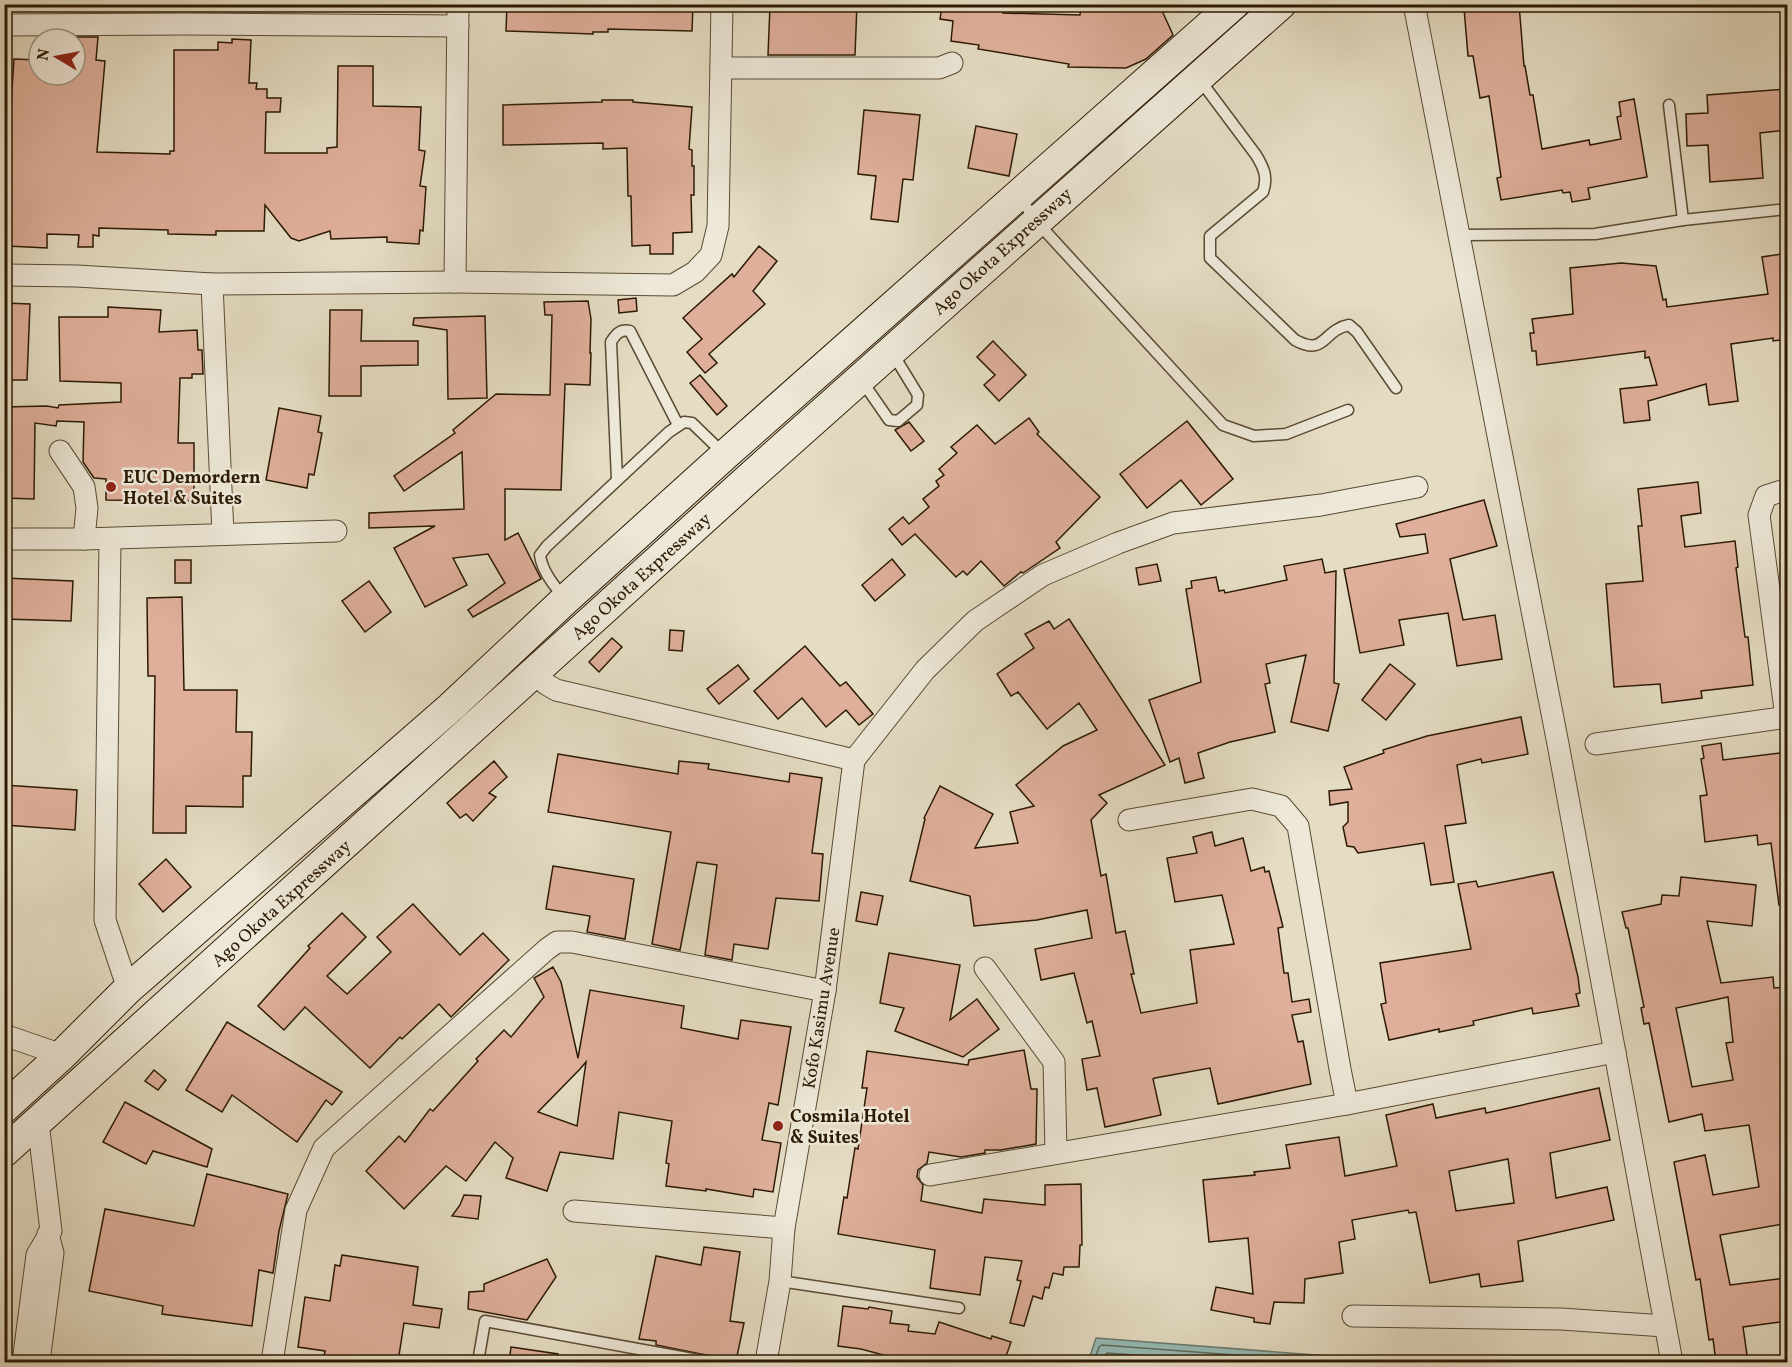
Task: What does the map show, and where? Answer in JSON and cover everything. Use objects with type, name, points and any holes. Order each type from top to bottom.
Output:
[{"type":"main road","name":"Ago Okota Expressway","points":[[4,1108],[62,1055],[128,988],[451,707],[725,455],[1234,4]]},
{"type":"main road","name":"Ago Okota Expressway","points":[[4,1152],[860,378],[1281,4]]},
{"type":"street","points":[[455,282],[459,4]]},
{"type":"street","points":[[4,275],[77,276],[212,284],[455,282],[673,285],[695,272],[711,255],[718,226],[722,4]]},
{"type":"street","points":[[1414,4],[1556,733],[1672,1362]]},
{"type":"street","points":[[4,25],[186,14],[458,26]]},
{"type":"street","points":[[721,68],[939,68],[952,63]]},
{"type":"street","points":[[212,284],[223,534]]},
{"type":"street","points":[[60,451],[84,487],[87,508],[84,539]]},
{"type":"street","points":[[535,673],[546,684],[567,693],[854,760],[925,670],[975,621],[1043,575],[1118,543],[1173,523],[1321,505],[1417,487]]},
{"type":"street","points":[[1596,744],[1787,717],[1759,515],[1766,496],[1788,489]]},
{"type":"street","points":[[4,539],[84,539],[336,531]]},
{"type":"street","points":[[110,538],[105,920],[128,988]]},
{"type":"street","name":"Kofo Kasimu Avenue","points":[[766,1362],[780,1281],[784,1227],[825,991],[854,760]]},
{"type":"street","points":[[1129,820],[1252,799],[1281,806],[1298,826],[1347,1104]]},
{"type":"street","points":[[272,1362],[296,1210],[324,1148],[548,948],[557,942],[572,942],[825,991]]},
{"type":"street","points":[[985,968],[1054,1062],[1056,1153]]},
{"type":"street","points":[[4,1035],[62,1055]]},
{"type":"street","points":[[930,1175],[1347,1104],[1615,1052]]},
{"type":"street","points":[[23,1362],[37,1254],[51,1231],[38,1122]]},
{"type":"street","points":[[574,1211],[784,1227]]},
{"type":"street","points":[[39,1362],[53,1254],[48,1234]]},
{"type":"street","points":[[1353,1316],[1561,1319],[1665,1326]]},
{"type":"lane","points":[[1198,78],[1264,167],[1266,182],[1263,192],[1210,237],[1210,258],[1295,340],[1307,347],[1318,346],[1339,327],[1348,326],[1357,332],[1396,388]]},
{"type":"lane","points":[[1669,105],[1683,220]]},
{"type":"lane","points":[[1019,196],[1036,221],[1223,425],[1254,436],[1286,434],[1348,410]]},
{"type":"lane","points":[[1460,235],[1595,234],[1683,220],[1788,209]]},
{"type":"lane","points":[[617,480],[611,342],[615,334],[630,331],[678,425]]},
{"type":"lane","points":[[860,378],[889,420],[898,421],[917,405],[918,395],[891,351]]},
{"type":"lane","points":[[566,599],[552,583],[541,563],[540,555],[617,480],[684,422],[692,423],[725,455]]},
{"type":"lane","points":[[780,1281],[959,1308]]},
{"type":"lane","points":[[478,1362],[485,1321],[709,1362]]},
{"type":"water","points":[[1096,1338],[1406,1362],[1088,1362]]},
{"type":"building","points":[[507,4],[693,4],[692,31],[608,29],[608,32],[593,32],[593,34],[506,31]]},
{"type":"building","points":[[804,4],[857,4],[855,55],[768,55],[770,6],[804,7]]},
{"type":"building","points":[[955,4],[1005,4],[1003,13],[1080,15],[1081,4],[1159,4],[1173,35],[1146,59],[1126,68],[1068,67],[1069,64],[978,49],[979,45],[951,41],[953,21],[940,19],[942,6],[955,8]]},
{"type":"building","points":[[1519,4],[1524,66],[1530,95],[1533,95],[1542,149],[1589,140],[1590,145],[1621,139],[1617,117],[1621,116],[1619,102],[1634,99],[1647,177],[1588,188],[1590,199],[1572,202],[1570,192],[1563,193],[1562,190],[1501,200],[1497,178],[1501,177],[1489,96],[1480,98],[1473,56],[1468,56],[1464,8]]},
{"type":"building","points":[[87,37],[98,37],[96,60],[105,61],[97,152],[170,154],[170,151],[174,151],[174,50],[218,50],[218,42],[232,43],[232,39],[251,40],[249,83],[257,83],[256,89],[267,89],[267,98],[281,98],[280,112],[266,112],[265,153],[327,153],[327,148],[337,147],[338,66],[373,66],[373,106],[421,107],[419,150],[425,151],[420,186],[426,187],[423,231],[420,230],[419,244],[387,242],[387,237],[331,239],[330,231],[299,241],[291,238],[265,205],[264,231],[216,231],[216,235],[168,234],[168,230],[99,228],[99,236],[93,235],[93,247],[78,247],[79,235],[47,234],[47,248],[7,246],[9,195],[5,195],[14,59],[27,60],[27,87],[87,87]]},
{"type":"building","points":[[1788,89],[1788,130],[1760,133],[1763,178],[1710,182],[1708,145],[1687,146],[1686,114],[1708,113],[1707,95]]},
{"type":"building","points":[[602,100],[633,100],[633,102],[692,107],[689,149],[692,150],[692,166],[694,166],[694,195],[691,195],[692,232],[673,233],[673,254],[650,254],[650,245],[632,246],[627,148],[603,149],[603,143],[503,145],[503,105],[602,102]]},
{"type":"building","points":[[864,110],[920,115],[913,180],[903,179],[898,222],[871,219],[876,176],[858,174]]},
{"type":"building","points":[[976,126],[1017,134],[1009,176],[968,168]]},
{"type":"building","points":[[759,246],[777,261],[753,291],[765,304],[709,354],[717,363],[705,373],[687,352],[702,339],[683,318],[732,274],[734,277]]},
{"type":"building","points":[[1788,253],[1788,339],[1773,341],[1773,338],[1731,344],[1738,401],[1709,405],[1706,384],[1648,401],[1650,420],[1624,423],[1620,389],[1657,385],[1649,357],[1645,358],[1645,351],[1537,365],[1536,351],[1532,351],[1530,333],[1534,333],[1532,319],[1573,314],[1570,268],[1621,263],[1656,266],[1663,300],[1666,299],[1667,307],[1768,294],[1762,257]]},
{"type":"building","points":[[636,298],[637,311],[619,313],[618,300]]},
{"type":"building","points":[[588,301],[591,319],[590,385],[565,384],[561,490],[505,489],[505,540],[518,533],[541,579],[473,617],[468,610],[505,583],[488,554],[453,558],[467,585],[425,607],[394,548],[435,526],[369,528],[369,513],[464,509],[462,452],[404,491],[394,476],[455,433],[453,430],[496,394],[550,395],[552,315],[545,315],[544,302]]},
{"type":"building","points":[[4,303],[30,304],[27,380],[4,380]]},
{"type":"building","points":[[108,307],[161,310],[159,332],[197,330],[198,350],[202,350],[203,374],[192,374],[192,378],[180,378],[178,443],[194,443],[194,501],[106,500],[106,479],[94,478],[83,462],[84,422],[57,421],[56,426],[35,423],[34,499],[4,498],[4,407],[58,408],[59,405],[121,402],[121,383],[60,381],[59,317],[108,317]]},
{"type":"building","points":[[330,310],[362,310],[361,341],[418,341],[418,365],[361,366],[361,396],[329,396]]},
{"type":"building","points":[[485,316],[487,398],[448,399],[447,330],[413,325],[414,318]]},
{"type":"building","points":[[993,341],[1026,375],[999,401],[984,385],[995,375],[977,357]]},
{"type":"building","points":[[700,375],[727,406],[717,415],[690,383]]},
{"type":"building","points":[[279,408],[321,416],[318,432],[322,433],[314,475],[309,474],[307,488],[266,480]]},
{"type":"building","points":[[1029,418],[1039,432],[1037,434],[1100,497],[1056,542],[1060,548],[1023,573],[1021,572],[1004,586],[981,561],[967,575],[963,571],[956,577],[915,534],[902,545],[889,529],[903,517],[909,524],[929,507],[923,499],[939,486],[936,481],[944,475],[939,469],[957,453],[951,447],[977,425],[995,444]]},
{"type":"building","points":[[1187,421],[1233,479],[1201,505],[1181,480],[1147,508],[1120,474]]},
{"type":"building","points":[[909,422],[924,441],[911,451],[895,430]]},
{"type":"building","points":[[1698,482],[1701,513],[1681,516],[1685,547],[1735,541],[1738,567],[1736,568],[1745,637],[1748,637],[1753,685],[1701,691],[1702,698],[1662,703],[1660,684],[1614,687],[1606,584],[1643,581],[1638,526],[1642,526],[1638,489]]},
{"type":"building","points":[[1484,500],[1497,546],[1450,559],[1463,620],[1495,615],[1502,659],[1457,666],[1448,613],[1399,620],[1404,645],[1360,653],[1344,569],[1428,553],[1425,534],[1400,537],[1396,524]]},
{"type":"building","points":[[892,559],[905,575],[875,601],[862,585]]},
{"type":"building","points":[[1322,559],[1325,573],[1336,571],[1334,683],[1339,684],[1328,731],[1291,722],[1306,655],[1266,664],[1270,683],[1265,684],[1275,732],[1230,742],[1198,753],[1204,778],[1185,783],[1179,758],[1170,762],[1149,700],[1201,682],[1186,589],[1192,588],[1191,581],[1216,577],[1219,591],[1224,590],[1225,593],[1287,580],[1284,566]]},
{"type":"building","points":[[175,560],[191,560],[191,583],[175,583]]},
{"type":"building","points":[[1157,564],[1161,581],[1139,585],[1136,568]]},
{"type":"building","points":[[4,578],[73,581],[71,621],[4,619]]},
{"type":"building","points":[[369,581],[391,612],[365,632],[342,601]]},
{"type":"building","points":[[182,597],[184,690],[237,690],[236,732],[252,732],[251,776],[243,776],[243,807],[186,806],[186,833],[153,833],[155,676],[148,676],[147,598]]},
{"type":"building","points":[[1069,619],[1165,765],[1099,795],[1107,803],[1091,820],[1101,876],[1106,874],[1116,933],[1125,931],[1134,974],[1131,974],[1141,1013],[1197,1003],[1190,950],[1234,944],[1222,895],[1175,902],[1167,858],[1197,853],[1193,837],[1212,832],[1215,846],[1243,838],[1251,871],[1264,867],[1265,872],[1269,871],[1283,927],[1278,928],[1284,973],[1288,973],[1292,1002],[1309,999],[1311,1012],[1292,1015],[1298,1042],[1303,1041],[1311,1084],[1218,1104],[1210,1068],[1155,1078],[1153,1079],[1161,1115],[1105,1127],[1097,1088],[1087,1090],[1082,1059],[1100,1056],[1092,1021],[1087,1023],[1074,973],[1041,980],[1035,949],[1092,938],[1087,910],[1037,920],[974,926],[970,896],[910,881],[924,818],[940,786],[993,814],[975,848],[1018,843],[1010,812],[1034,806],[1016,785],[1063,746],[1097,730],[1079,703],[1047,729],[1018,692],[1011,696],[997,674],[1034,648],[1025,634],[1049,621],[1054,629]]},
{"type":"building","points":[[670,630],[684,631],[682,651],[669,650]]},
{"type":"building","points":[[612,638],[622,647],[599,672],[589,662]]},
{"type":"building","points":[[805,646],[840,686],[846,682],[873,714],[859,725],[846,710],[826,727],[802,698],[778,719],[754,691]]},
{"type":"building","points":[[1390,664],[1415,684],[1386,720],[1362,700]]},
{"type":"building","points":[[738,665],[749,679],[719,704],[707,689]]},
{"type":"building","points":[[1521,717],[1528,754],[1482,763],[1481,759],[1457,765],[1466,823],[1445,826],[1454,882],[1431,885],[1424,843],[1358,853],[1354,847],[1347,846],[1343,827],[1348,822],[1348,802],[1330,805],[1329,791],[1352,789],[1344,767],[1384,753],[1383,750],[1427,736]]},
{"type":"building","points":[[1721,743],[1723,760],[1788,752],[1788,905],[1779,905],[1771,843],[1758,845],[1757,835],[1705,842],[1700,796],[1707,795],[1701,759],[1704,758],[1702,746]]},
{"type":"building","points":[[558,754],[678,774],[679,761],[709,764],[708,769],[789,782],[790,773],[822,778],[812,853],[823,854],[819,901],[776,898],[768,949],[734,944],[732,960],[705,955],[717,865],[697,862],[680,950],[652,944],[671,832],[548,812]]},
{"type":"building","points":[[494,761],[507,777],[489,793],[496,797],[473,821],[466,814],[460,818],[447,803]]},
{"type":"building","points":[[4,785],[77,790],[75,830],[4,825]]},
{"type":"building","points":[[166,859],[191,887],[163,912],[139,884]]},
{"type":"building","points":[[553,866],[634,879],[625,939],[587,932],[590,916],[546,909]]},
{"type":"building","points":[[1553,872],[1578,977],[1580,993],[1576,994],[1579,1006],[1533,1014],[1532,1008],[1473,1021],[1474,1025],[1439,1032],[1439,1029],[1389,1040],[1381,1004],[1386,1003],[1380,963],[1471,949],[1458,884],[1476,881],[1478,887]]},
{"type":"building","points":[[1681,877],[1756,885],[1752,926],[1707,921],[1721,983],[1773,977],[1774,988],[1787,987],[1788,1223],[1720,1235],[1730,1285],[1785,1278],[1788,1321],[1743,1327],[1748,1362],[1716,1362],[1713,1339],[1709,1340],[1700,1279],[1696,1280],[1674,1162],[1705,1155],[1713,1195],[1759,1187],[1749,1125],[1705,1131],[1702,1114],[1669,1122],[1649,1023],[1644,1024],[1641,1008],[1644,1007],[1628,928],[1626,928],[1622,912],[1661,904],[1662,895],[1679,896]],"holes":[[[1728,997],[1733,1042],[1726,1043],[1733,1080],[1692,1087],[1676,1008]]]},
{"type":"building","points":[[861,892],[883,896],[877,925],[856,921]]},
{"type":"building","points":[[413,904],[460,955],[483,933],[509,960],[451,1017],[439,1004],[402,1039],[400,1037],[370,1068],[305,1007],[284,1030],[258,1006],[310,948],[308,946],[342,913],[366,937],[327,976],[347,994],[391,952],[377,937]]},
{"type":"building","points":[[889,953],[960,965],[950,1020],[977,999],[999,1029],[963,1057],[895,1031],[904,1008],[880,1003]]},
{"type":"building","points":[[553,967],[561,982],[578,1058],[590,990],[684,1006],[681,1028],[738,1039],[741,1020],[791,1027],[778,1105],[769,1103],[762,1140],[781,1143],[773,1192],[754,1189],[753,1197],[706,1189],[706,1191],[666,1186],[669,1164],[666,1163],[672,1121],[619,1112],[613,1159],[560,1152],[547,1191],[506,1178],[513,1158],[495,1142],[466,1181],[446,1166],[404,1209],[366,1171],[399,1136],[405,1142],[430,1109],[433,1111],[478,1061],[476,1059],[504,1030],[511,1037],[544,997],[534,978]],"holes":[[[586,1062],[577,1126],[538,1112]]]},
{"type":"building","points":[[227,1022],[342,1092],[332,1105],[326,1100],[297,1142],[232,1095],[222,1112],[186,1090]]},
{"type":"building","points":[[1024,1050],[1031,1089],[1037,1089],[1036,1144],[1001,1150],[985,1150],[985,1153],[961,1157],[929,1152],[927,1163],[918,1170],[917,1177],[923,1185],[921,1201],[982,1213],[984,1199],[1045,1205],[1045,1185],[1081,1184],[1082,1245],[1080,1245],[1079,1267],[1064,1267],[1063,1275],[1053,1273],[1049,1288],[1045,1287],[1042,1299],[1033,1296],[1024,1326],[1010,1323],[1021,1281],[1017,1280],[1022,1261],[985,1257],[980,1295],[930,1288],[935,1250],[838,1234],[844,1197],[847,1198],[855,1148],[858,1149],[867,1088],[862,1088],[867,1051],[968,1065],[969,1060]]},
{"type":"building","points":[[154,1070],[166,1080],[158,1090],[145,1081]]},
{"type":"building","points":[[1599,1088],[1610,1140],[1550,1153],[1556,1198],[1607,1187],[1614,1220],[1518,1241],[1523,1281],[1481,1287],[1479,1274],[1430,1283],[1416,1212],[1409,1213],[1408,1210],[1352,1220],[1355,1239],[1339,1242],[1343,1273],[1305,1279],[1304,1303],[1274,1302],[1270,1324],[1254,1322],[1254,1318],[1211,1310],[1216,1287],[1253,1294],[1248,1238],[1209,1242],[1203,1180],[1255,1175],[1254,1172],[1290,1168],[1286,1145],[1339,1137],[1345,1176],[1397,1166],[1386,1115],[1433,1104],[1436,1118],[1485,1108],[1486,1113]],"holes":[[[1508,1159],[1514,1203],[1456,1211],[1449,1171]]]},
{"type":"building","points":[[125,1102],[212,1149],[207,1167],[153,1151],[146,1164],[103,1142]]},
{"type":"building","points":[[207,1174],[288,1194],[279,1231],[273,1273],[259,1270],[252,1326],[162,1314],[163,1306],[89,1291],[105,1209],[194,1226]]},
{"type":"building","points":[[464,1195],[481,1196],[478,1219],[452,1216]]},
{"type":"building","points":[[704,1247],[740,1252],[730,1321],[744,1323],[736,1361],[656,1345],[656,1341],[639,1339],[656,1256],[701,1265]]},
{"type":"building","points":[[342,1255],[418,1267],[413,1305],[442,1309],[439,1328],[404,1323],[398,1362],[323,1362],[325,1351],[298,1347],[305,1297],[330,1301],[335,1265],[340,1266]]},
{"type":"building","points":[[547,1259],[556,1277],[527,1320],[468,1309],[469,1292],[484,1291],[484,1284]]},
{"type":"building","points":[[843,1306],[892,1311],[890,1323],[909,1325],[908,1331],[935,1334],[939,1322],[991,1339],[992,1336],[1011,1342],[1004,1362],[926,1362],[927,1360],[887,1356],[838,1346]]},
{"type":"building","points":[[511,1347],[558,1354],[557,1362],[509,1362]]},
{"type":"place","name":"EUC Demordern Hotel & Suites","points":[[111,487]]},
{"type":"place","name":"Cosmila Hotel & Suites","points":[[778,1126]]}]
